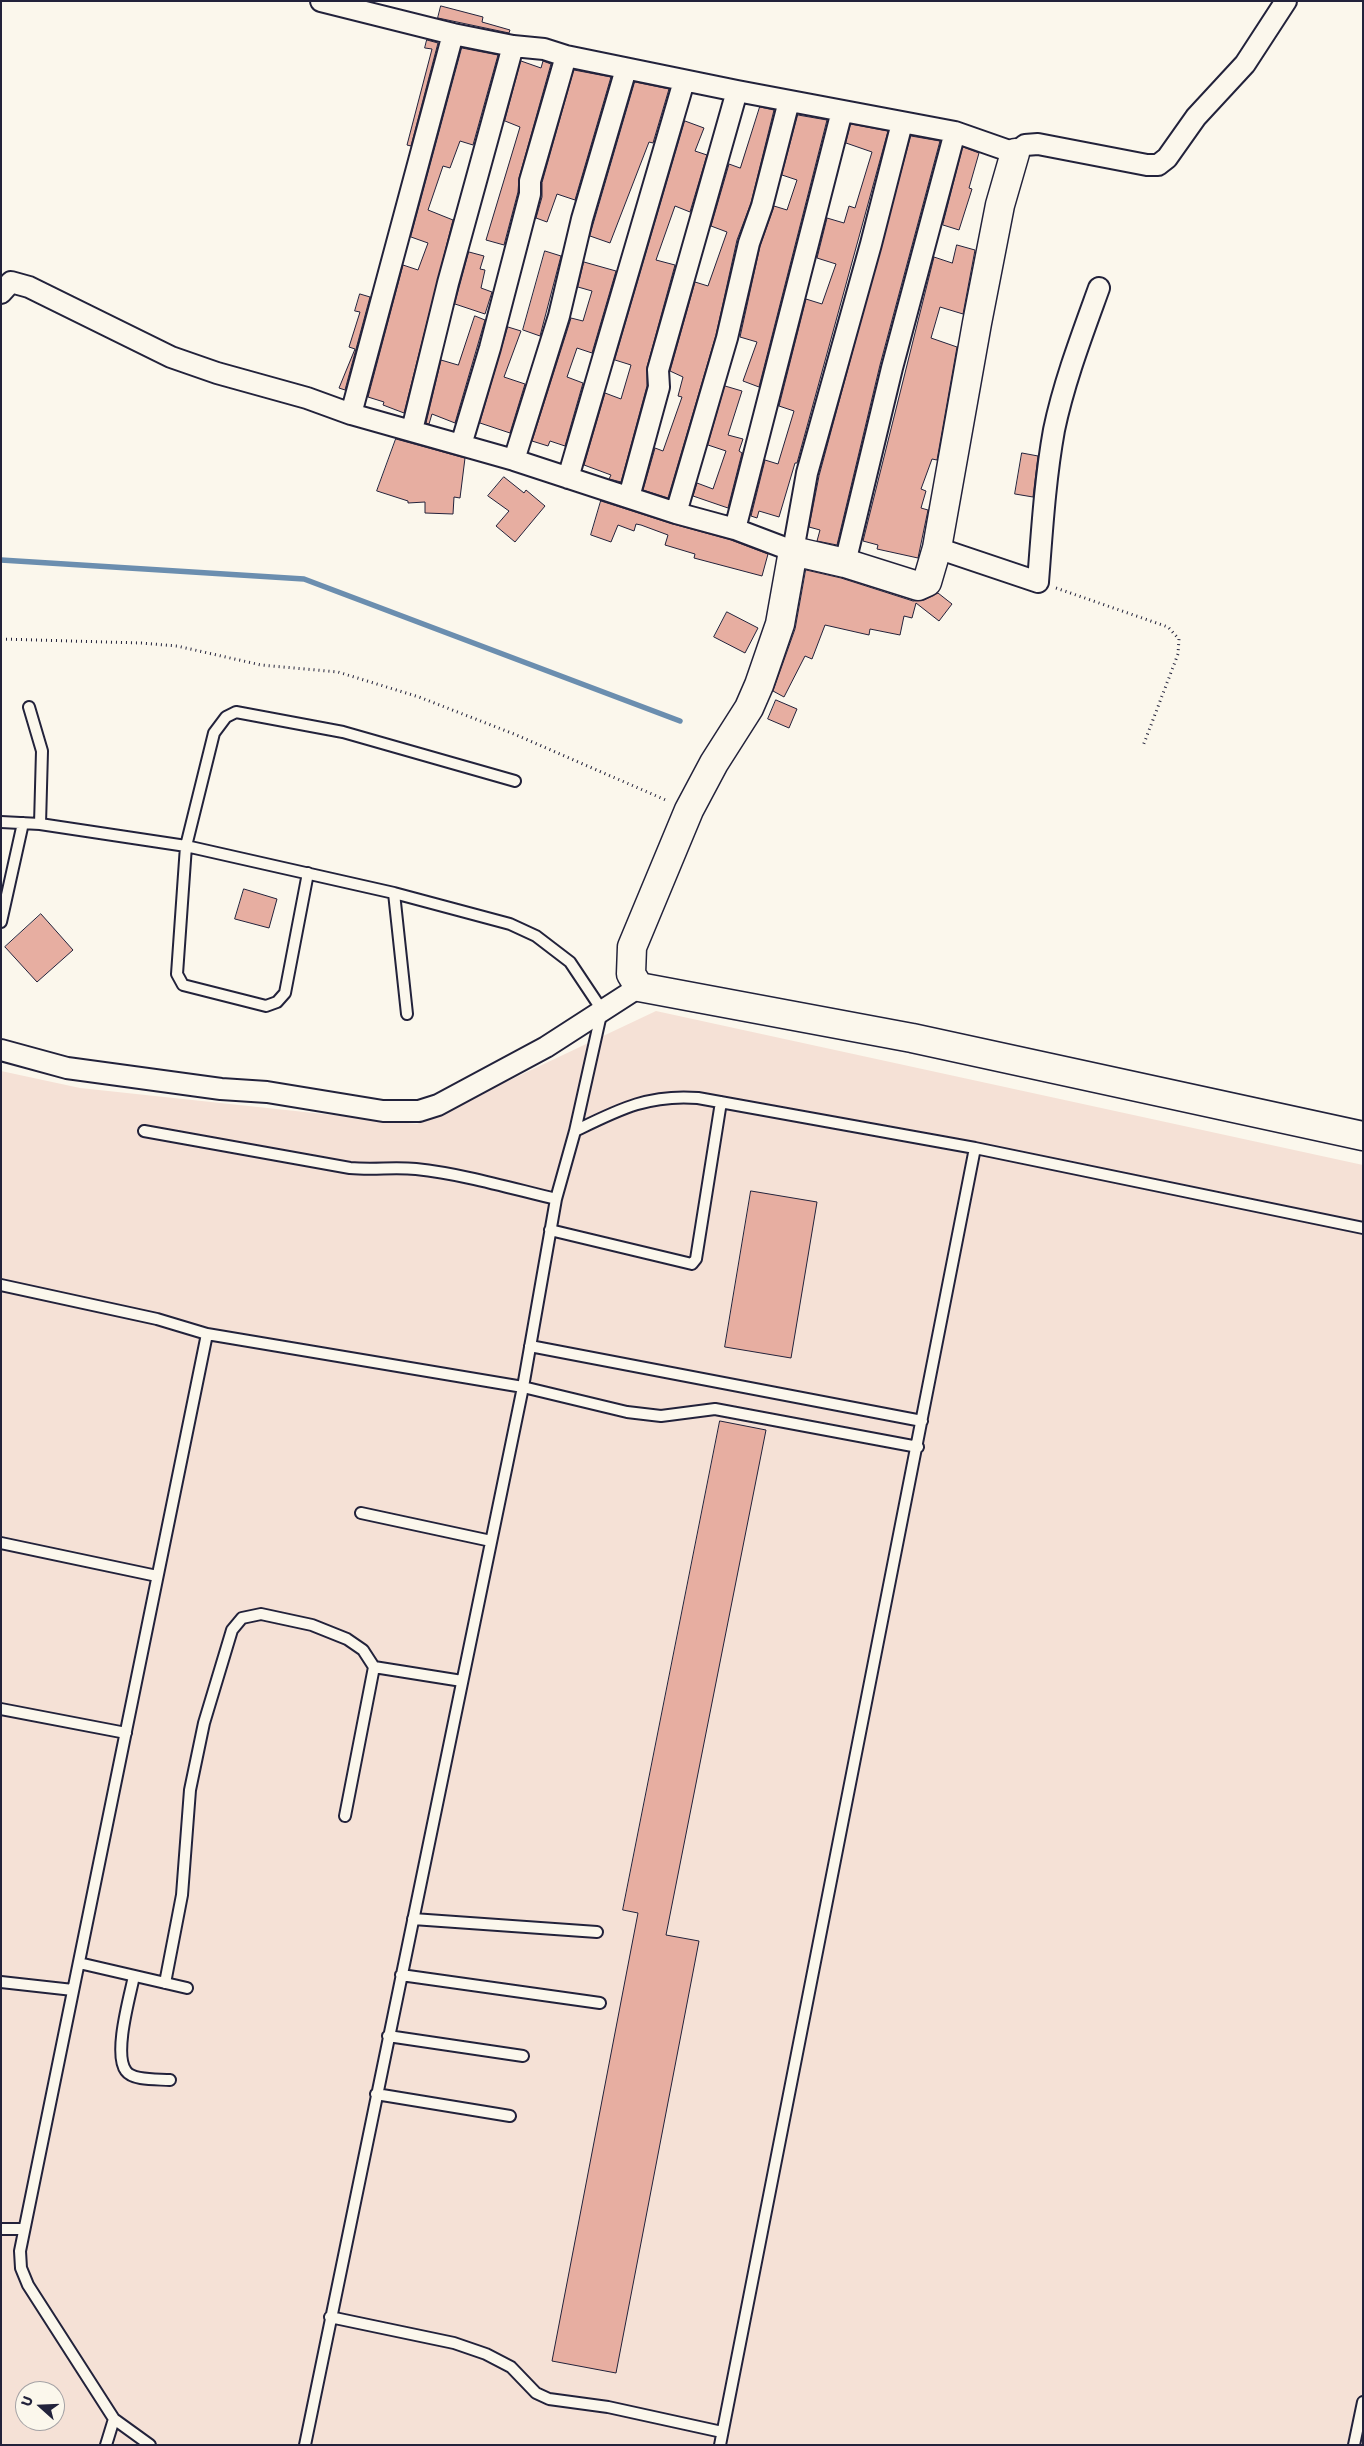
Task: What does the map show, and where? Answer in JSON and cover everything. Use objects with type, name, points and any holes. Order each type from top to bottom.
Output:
[{"type":"street","points":[[321,1],[453,34],[513,46],[544,49],[566,56],[684,81],[955,132],[1015,152]]},
{"type":"street","points":[[1,293],[11,282],[29,287],[171,357],[217,373],[307,398],[351,414],[514,460],[676,513],[736,529],[793,551],[845,563],[918,586],[927,582],[937,548],[1000,206],[1015,152],[1025,145],[1038,144],[1107,159],[1158,165],[1168,158],[1196,116],[1245,64],[1286,1]]},
{"type":"street","points":[[351,414],[453,34]]},
{"type":"street","points":[[412,430],[448,283],[513,46]]},
{"type":"street","points":[[461,445],[490,348],[530,194],[530,181],[566,56]]},
{"type":"street","points":[[514,460],[559,316],[582,219],[626,69]]},
{"type":"street","points":[[568,478],[684,81]]},
{"type":"street","points":[[628,497],[659,387],[658,370],[737,91]]},
{"type":"street","points":[[676,513],[727,338],[749,243],[762,206],[789,101]]},
{"type":"street","points":[[736,529],[842,111]]},
{"type":"street","points":[[639,987],[632,974],[632,947],[695,800],[714,763],[749,708],[760,685],[780,624],[808,473],[902,123]]},
{"type":"street","points":[[845,563],[892,368],[955,132]]},
{"type":"street","points":[[937,548],[1038,582],[1043,516],[1054,429],[1072,365],[1099,288]]},
{"type":"street","points":[[1,1050],[67,1068],[131,1078],[221,1089],[267,1092],[382,1112],[419,1111],[438,1105],[546,1047],[639,987],[912,1038],[1363,1136]]},
{"type":"lane","points":[[29,708],[42,751],[40,824]]},
{"type":"lane","points":[[308,873],[285,994],[277,1002],[266,1006],[183,985],[177,974],[186,846],[214,733],[226,718],[236,712],[343,732],[515,781]]},
{"type":"lane","points":[[1,822],[40,824],[186,846],[394,893],[510,924],[536,936],[570,962],[602,1010],[575,1132],[556,1199],[523,1387],[305,2445]]},
{"type":"lane","points":[[1,922],[23,823]]},
{"type":"lane","points":[[394,893],[407,1014]]},
{"type":"lane","points":[[575,1132],[628,1106],[674,1096],[721,1102],[975,1148],[1363,1228]]},
{"type":"lane","points":[[550,1230],[692,1264],[696,1259],[721,1102]]},
{"type":"lane","points":[[144,1131],[350,1168],[374,1170],[392,1168],[448,1173],[556,1199]]},
{"type":"lane","points":[[720,2445],[918,1447],[975,1148]]},
{"type":"lane","points":[[1,1285],[157,1319],[206,1334],[523,1387],[627,1412],[661,1416],[715,1409],[918,1447]]},
{"type":"lane","points":[[150,2445],[114,2419],[28,2285],[21,2268],[20,2251],[206,1334]]},
{"type":"lane","points":[[530,1346],[922,1422]]},
{"type":"lane","points":[[361,1513],[491,1541]]},
{"type":"lane","points":[[1,1543],[157,1576]]},
{"type":"lane","points":[[165,1983],[182,1895],[190,1790],[204,1723],[232,1630],[242,1618],[261,1614],[312,1625],[347,1638],[363,1650],[374,1668],[345,1816]]},
{"type":"lane","points":[[374,1668],[462,1681]]},
{"type":"lane","points":[[1,1709],[126,1733]]},
{"type":"lane","points":[[413,1919],[597,1932]]},
{"type":"lane","points":[[79,1963],[187,1988]]},
{"type":"lane","points":[[401,1975],[600,2004]]},
{"type":"lane","points":[[134,1976],[124,2024],[121,2058],[126,2072],[135,2076],[170,2080]]},
{"type":"lane","points":[[1,1982],[73,1990]]},
{"type":"lane","points":[[388,2036],[523,2056]]},
{"type":"lane","points":[[376,2094],[510,2116]]},
{"type":"lane","points":[[1,2229],[24,2229]]},
{"type":"lane","points":[[330,2317],[454,2343],[486,2354],[511,2367],[536,2393],[549,2399],[608,2407],[722,2432]]},
{"type":"lane","points":[[1354,2445],[1363,2402]]},
{"type":"lane","points":[[106,2445],[114,2419]]},
{"type":"path","points":[[1038,582],[1168,627],[1180,639],[1178,654],[1143,746]]},
{"type":"path","points":[[1,639],[141,643],[178,646],[261,665],[338,672],[418,697],[695,800]]},
{"type":"shaded area","points":[[656,1011],[1363,1165],[1363,2445],[1,2445],[1,1071],[80,1088],[417,1124]]},
{"type":"building","points":[[441,6],[483,17],[482,22],[510,30],[509,33],[438,18]]},
{"type":"building","points":[[427,40],[438,43],[411,146],[407,145],[432,49],[425,48]]},
{"type":"building","points":[[462,48],[498,55],[473,145],[460,141],[450,168],[443,166],[428,210],[453,220],[404,413],[383,405],[384,402],[368,397],[403,265],[418,270],[428,243],[411,237]]},
{"type":"building","points":[[521,61],[541,68],[543,61],[551,64],[519,178],[518,192],[504,245],[486,240],[520,127],[505,121]]},
{"type":"building","points":[[574,70],[611,77],[575,200],[557,194],[547,222],[536,218],[542,197],[542,183]]},
{"type":"building","points":[[635,82],[669,89],[653,143],[649,142],[610,243],[590,236]]},
{"type":"building","points":[[760,107],[774,110],[751,203],[737,240],[716,335],[668,498],[643,490],[655,448],[663,451],[682,397],[678,396],[683,377],[670,371],[695,282],[708,286],[727,232],[711,226],[729,164],[740,168]]},
{"type":"building","points":[[798,115],[827,120],[759,387],[743,381],[757,342],[740,337],[760,246],[774,206],[787,210],[797,180],[782,175]]},
{"type":"building","points":[[685,121],[704,128],[695,151],[707,155],[690,212],[675,206],[656,260],[675,265],[647,367],[647,386],[621,482],[609,479],[611,475],[584,465],[605,393],[621,399],[631,365],[615,360]]},
{"type":"building","points":[[851,124],[888,131],[797,463],[795,463],[779,517],[759,511],[757,518],[751,516],[765,460],[778,464],[794,411],[779,406],[806,299],[822,304],[836,264],[817,258],[827,218],[844,223],[849,206],[855,208],[872,152],[846,143]]},
{"type":"building","points":[[911,136],[940,141],[880,365],[837,545],[817,541],[820,530],[809,527],[819,476]]},
{"type":"building","points":[[963,147],[979,153],[969,188],[972,189],[959,230],[943,225]]},
{"type":"building","points":[[957,245],[975,250],[963,314],[940,307],[931,338],[957,347],[937,460],[932,459],[921,489],[926,491],[921,508],[928,510],[918,558],[877,549],[878,545],[863,541],[934,257],[952,263]]},
{"type":"building","points":[[545,251],[561,256],[540,336],[523,330]]},
{"type":"building","points":[[469,252],[484,256],[480,269],[485,270],[481,288],[492,292],[485,314],[455,304]]},
{"type":"building","points":[[584,262],[616,271],[592,353],[577,348],[567,377],[583,383],[565,446],[550,441],[548,446],[532,441],[571,318],[583,321],[592,291],[578,287]]},
{"type":"building","points":[[360,294],[370,297],[345,390],[339,388],[355,349],[349,347],[360,312],[355,311]]},
{"type":"building","points":[[475,316],[485,320],[455,423],[432,414],[429,424],[426,423],[441,360],[458,365]]},
{"type":"building","points":[[508,327],[521,331],[504,377],[525,384],[510,433],[480,423]]},
{"type":"building","points":[[725,386],[742,391],[728,435],[743,439],[739,451],[742,453],[728,508],[693,496],[697,483],[713,489],[726,451],[708,445]]},
{"type":"building","points":[[396,439],[465,458],[460,498],[454,497],[453,514],[425,513],[425,502],[408,503],[408,501],[377,491]]},
{"type":"building","points":[[1022,453],[1038,456],[1033,497],[1015,494]]},
{"type":"building","points":[[504,477],[524,493],[526,490],[545,506],[515,542],[496,526],[509,511],[488,496]]},
{"type":"building","points":[[601,501],[731,540],[768,554],[762,576],[694,558],[695,554],[665,545],[668,535],[641,525],[636,524],[634,531],[618,525],[611,542],[591,535]]},
{"type":"building","points":[[806,570],[841,578],[913,601],[924,600],[938,593],[952,604],[939,621],[916,603],[912,618],[904,616],[900,635],[870,629],[869,635],[825,625],[812,659],[805,656],[784,697],[773,691],[795,629]]},
{"type":"building","points":[[727,612],[758,628],[745,653],[714,637]]},
{"type":"building","points":[[776,700],[797,709],[789,728],[768,719]]},
{"type":"building","points":[[244,889],[277,899],[269,928],[235,919]]},
{"type":"building","points":[[41,914],[73,950],[37,982],[5,947]]},
{"type":"building","points":[[751,1191],[817,1202],[791,1358],[725,1347]]},
{"type":"building","points":[[720,1421],[766,1430],[666,1935],[699,1941],[616,2373],[552,2361],[638,1913],[623,1910]]},
{"type":"waterway","points":[[1,560],[304,579],[680,721]]}]
